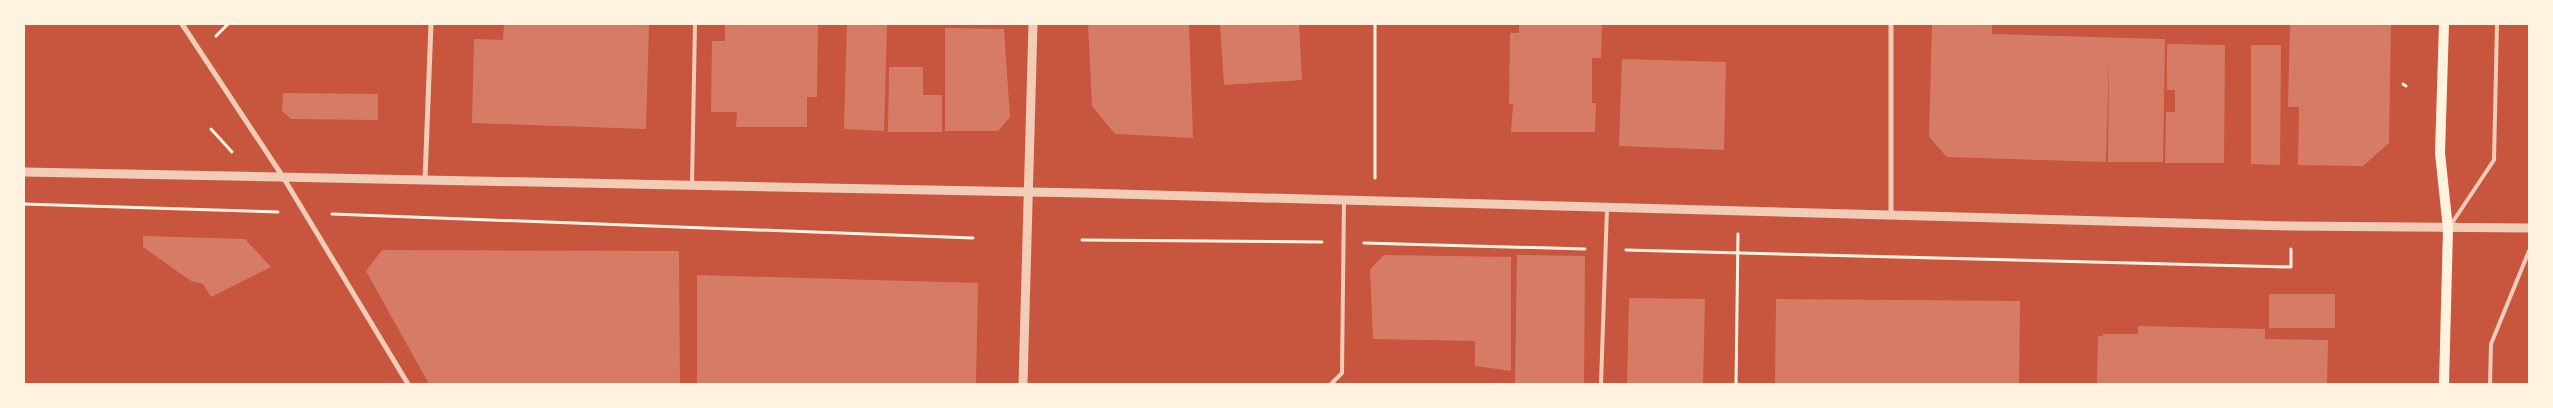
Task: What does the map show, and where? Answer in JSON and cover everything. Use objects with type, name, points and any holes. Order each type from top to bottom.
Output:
[{"type":"main road","points":[[2444,24],[2440,153],[2448,228],[2444,384]]},
{"type":"street","points":[[182,24],[283,177],[408,384]]},
{"type":"street","points":[[425,180],[431,24]]},
{"type":"street","points":[[1023,384],[1033,24]]},
{"type":"street","points":[[1891,24],[1891,215]]},
{"type":"street","points":[[24,172],[1027,192],[1891,215],[2448,228],[2529,228]]},
{"type":"lane","points":[[692,185],[695,24]]},
{"type":"lane","points":[[2448,228],[2494,160],[2497,24]]},
{"type":"lane","points":[[1331,384],[1342,373],[1344,200]]},
{"type":"lane","points":[[1601,384],[1607,208]]},
{"type":"lane","points":[[2490,384],[2491,344],[2529,251]]},
{"type":"path","points":[[1375,24],[1375,202]]},
{"type":"path","points":[[24,204],[304,212],[973,238]]},
{"type":"path","points":[[1736,384],[1739,211]]},
{"type":"path","points":[[1082,240],[1344,242],[1606,249],[1737,255],[2291,268]]},
{"type":"building","points":[[504,24],[649,24],[646,129],[472,123],[474,39],[503,40]]},
{"type":"building","points":[[725,24],[818,24],[817,97],[807,97],[807,127],[736,127],[737,112],[711,112],[712,41],[725,41]]},
{"type":"building","points":[[847,24],[887,24],[884,131],[844,129]]},
{"type":"building","points":[[1088,24],[1189,24],[1193,138],[1115,134],[1092,106]]},
{"type":"building","points":[[1220,24],[1299,24],[1302,80],[1224,85]]},
{"type":"building","points":[[1519,24],[1602,24],[1601,58],[1592,58],[1592,103],[1596,103],[1595,132],[1511,132],[1513,104],[1509,104],[1510,33],[1519,33]]},
{"type":"building","points":[[1932,24],[1992,24],[1992,34],[2165,39],[2163,162],[2108,162],[2109,56],[2106,162],[1947,157],[1929,137]]},
{"type":"building","points":[[2290,24],[2391,24],[2389,143],[2363,166],[2298,165],[2299,107],[2288,107]]},
{"type":"building","points":[[945,28],[1004,29],[1010,117],[998,131],[945,131]]},
{"type":"building","points":[[2167,44],[2225,45],[2224,163],[2165,163],[2166,112],[2175,112],[2175,90],[2167,90]]},
{"type":"building","points":[[2251,45],[2281,45],[2280,165],[2251,164]]},
{"type":"building","points":[[1622,59],[1726,62],[1724,150],[1619,146]]},
{"type":"building","points":[[889,67],[923,67],[923,95],[942,95],[942,132],[888,132]]},
{"type":"building","points":[[283,93],[378,94],[378,120],[291,119],[282,111]]},
{"type":"building","points":[[143,236],[245,239],[271,267],[211,297],[203,284],[191,281],[143,247]]},
{"type":"building","points":[[382,250],[679,251],[680,384],[429,384],[366,271]]},
{"type":"building","points":[[1384,255],[1511,257],[1511,371],[1475,366],[1475,341],[1373,339],[1370,269]]},
{"type":"building","points":[[1517,255],[1585,256],[1584,384],[1515,384]]},
{"type":"building","points":[[697,275],[978,283],[976,384],[697,384]]},
{"type":"building","points":[[2269,294],[2335,294],[2335,328],[2269,328]]},
{"type":"building","points":[[1629,298],[1705,299],[1703,384],[1627,384]]},
{"type":"building","points":[[1776,299],[2020,301],[2019,384],[1775,384]]},
{"type":"building","points":[[2138,326],[2265,329],[2265,339],[2328,340],[2327,384],[2097,384],[2098,336],[2103,336],[2103,334],[2138,334]]}]
